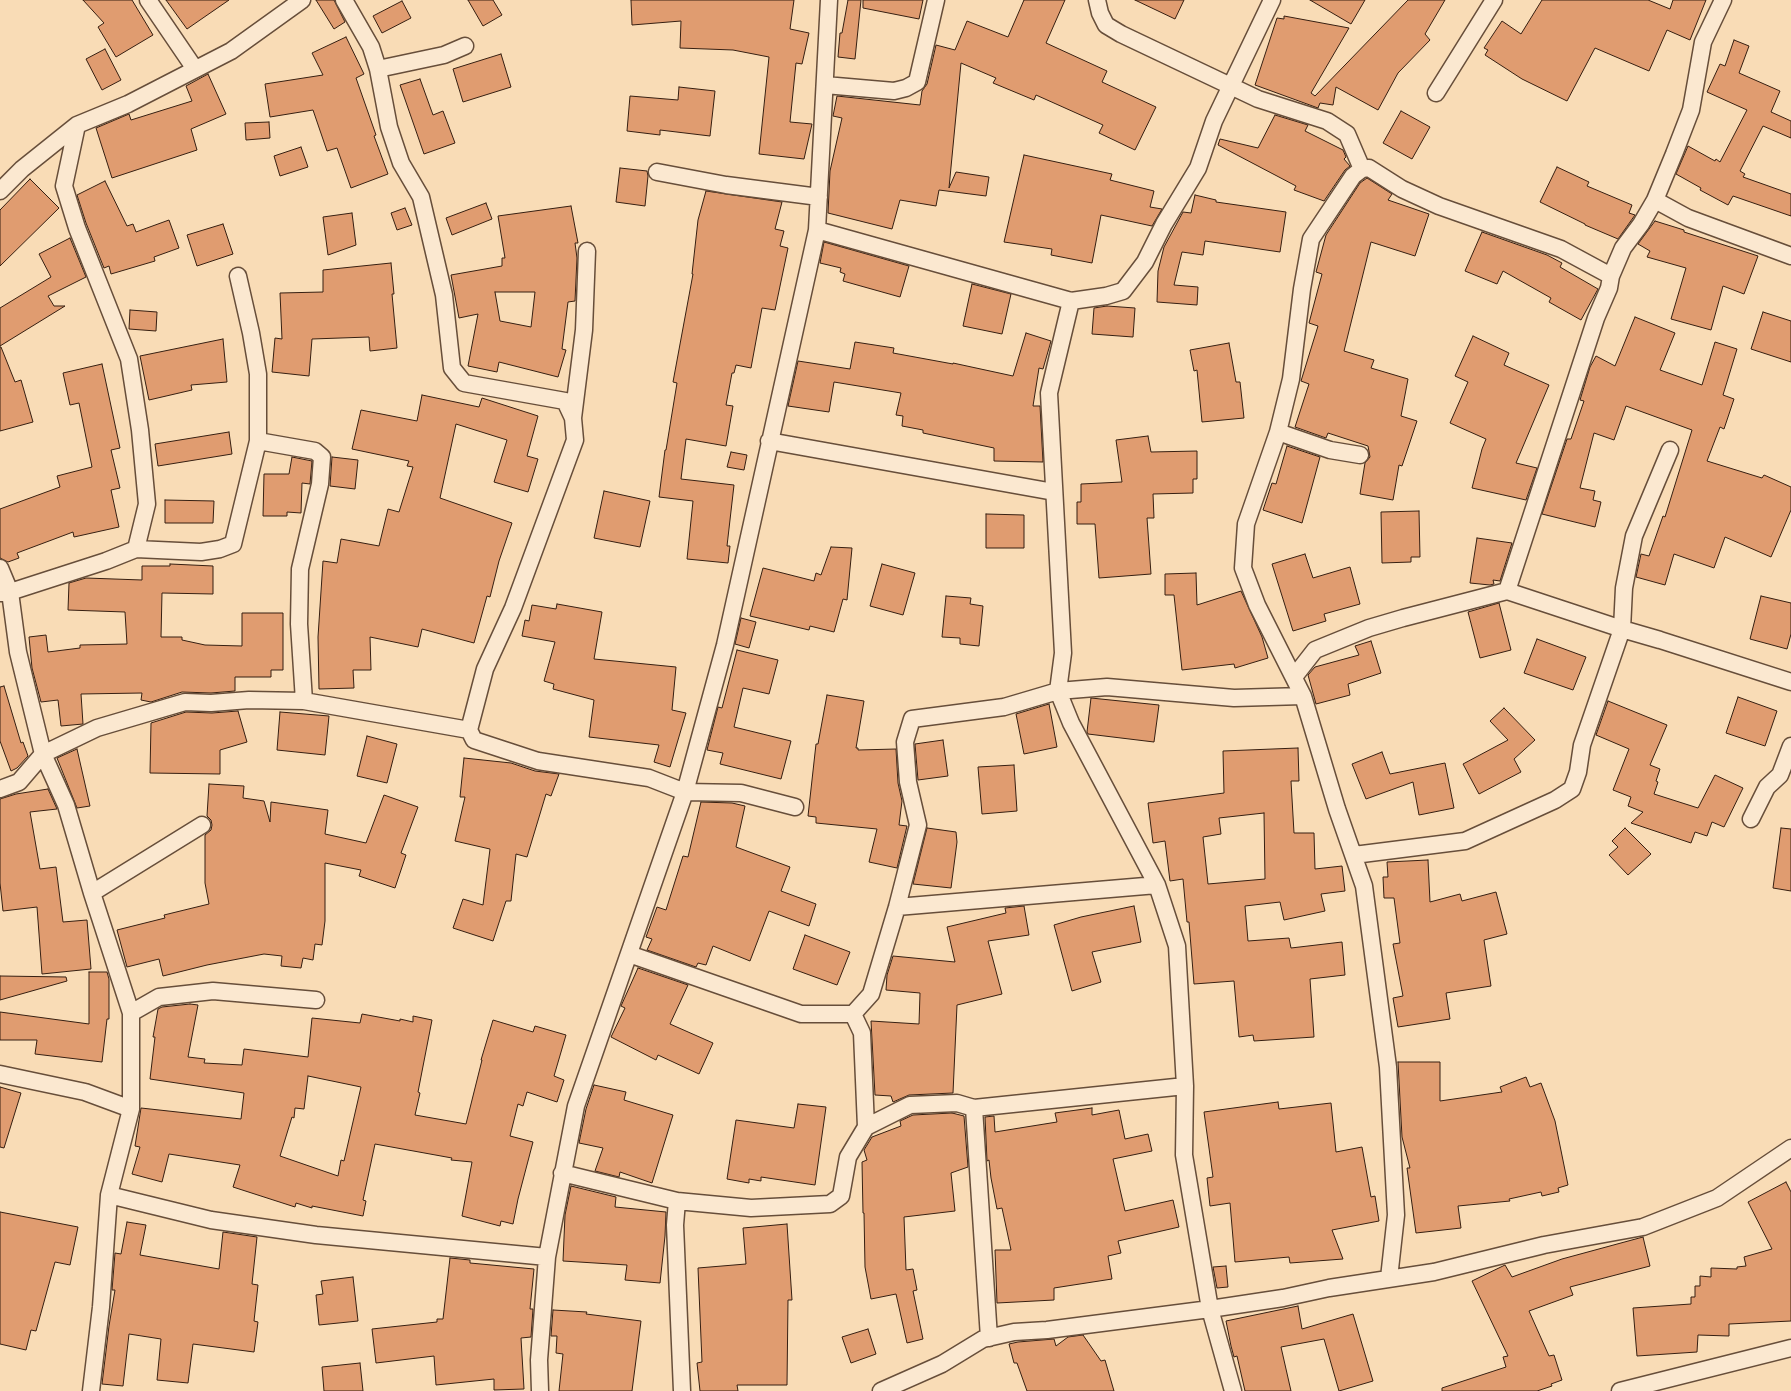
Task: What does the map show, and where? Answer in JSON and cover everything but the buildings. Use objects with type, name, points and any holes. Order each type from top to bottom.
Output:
[{"type":"street","points":[[148,0],[195,69]]},
{"type":"street","points":[[0,191],[22,169],[77,125],[128,104],[231,51],[302,0]]},
{"type":"street","points":[[344,0],[371,47],[378,69],[389,127],[401,163],[421,197],[444,295],[452,368],[464,383],[565,401],[573,418]]},
{"type":"street","points":[[540,1391],[538,1360],[547,1257],[576,1106],[685,792],[725,645],[816,230],[829,0]]},
{"type":"street","points":[[825,85],[894,91],[906,88],[917,82],[936,0]]},
{"type":"street","points":[[1097,0],[1100,13],[1106,25],[1231,88],[1258,99],[1327,121],[1347,134],[1362,169]]},
{"type":"street","points":[[816,230],[1071,301],[1106,296],[1123,291],[1144,262],[1164,224],[1198,168],[1214,121],[1272,0]]},
{"type":"street","points":[[1436,94],[1494,0]]},
{"type":"street","points":[[1506,591],[1596,318],[1610,288],[1611,276],[1624,248],[1655,200],[1691,110],[1703,42],[1723,0]]},
{"type":"street","points":[[378,69],[444,55],[465,46]]},
{"type":"street","points":[[77,125],[64,186],[77,228],[129,359],[140,430],[147,504],[136,549]]},
{"type":"street","points":[[1389,1278],[1396,1215],[1388,1068],[1364,886],[1337,810],[1303,696],[1257,605],[1243,568],[1246,524],[1278,432],[1291,379],[1302,289],[1311,239],[1353,176],[1362,169],[1369,168],[1402,189],[1438,206],[1561,249],[1611,276]]},
{"type":"street","points":[[657,172],[726,185],[819,197]]},
{"type":"street","points":[[1655,200],[1688,218],[1791,256]]},
{"type":"street","points":[[587,251],[584,330],[573,418],[575,440],[513,608],[486,669],[470,730],[474,740],[538,761],[649,778],[685,792],[741,793],[795,807]]},
{"type":"street","points":[[5,592],[106,561],[136,549],[201,552],[220,549],[233,544],[258,441],[258,374],[238,276]]},
{"type":"street","points":[[1071,301],[1049,393],[1062,653],[1058,691],[1071,722],[1157,885],[1177,946],[1185,1086],[1184,1155],[1210,1309],[1233,1391]]},
{"type":"street","points":[[1278,432],[1330,450],[1360,455]]},
{"type":"street","points":[[258,441],[315,451],[322,457],[320,484],[300,569],[299,624],[304,701]]},
{"type":"street","points":[[770,441],[1054,492]]},
{"type":"street","points":[[1354,855],[1465,841],[1555,800],[1572,790],[1578,772],[1582,745],[1622,629],[1624,588],[1634,536],[1670,450]]},
{"type":"street","points":[[0,568],[43,754],[66,805],[131,1013],[131,1109],[109,1195],[101,1306],[91,1391]]},
{"type":"street","points":[[1294,677],[1315,650],[1369,628],[1433,609],[1506,591],[1791,682]]},
{"type":"street","points":[[629,954],[801,1014],[853,1014],[871,994],[897,907],[918,825],[908,782],[906,742],[912,719],[1004,707],[1058,691],[1108,687],[1234,698],[1303,696]]},
{"type":"street","points":[[0,789],[19,782],[43,754],[97,728],[185,702],[304,701],[470,730]]},
{"type":"street","points":[[1752,819],[1768,787],[1780,775],[1791,746]]},
{"type":"street","points":[[92,893],[202,825]]},
{"type":"street","points":[[897,907],[1157,885]]},
{"type":"street","points":[[131,1013],[159,997],[213,991],[316,1000]]},
{"type":"street","points":[[853,1014],[862,1033],[866,1127]]},
{"type":"street","points":[[0,1074],[85,1092],[131,1109]]},
{"type":"street","points":[[562,1173],[677,1201],[751,1208],[830,1204],[841,1196],[848,1157],[866,1127],[910,1105],[957,1103],[974,1108],[1185,1086]]},
{"type":"street","points":[[974,1108],[989,1338]]},
{"type":"street","points":[[881,1391],[942,1364],[983,1340],[1014,1332],[1047,1330],[1210,1309],[1434,1272],[1544,1246],[1643,1227],[1717,1198],[1791,1148]]},
{"type":"street","points":[[109,1195],[211,1220],[316,1235],[547,1257]]},
{"type":"street","points":[[677,1201],[675,1225],[682,1391]]},
{"type":"street","points":[[1620,1391],[1791,1348]]}]
